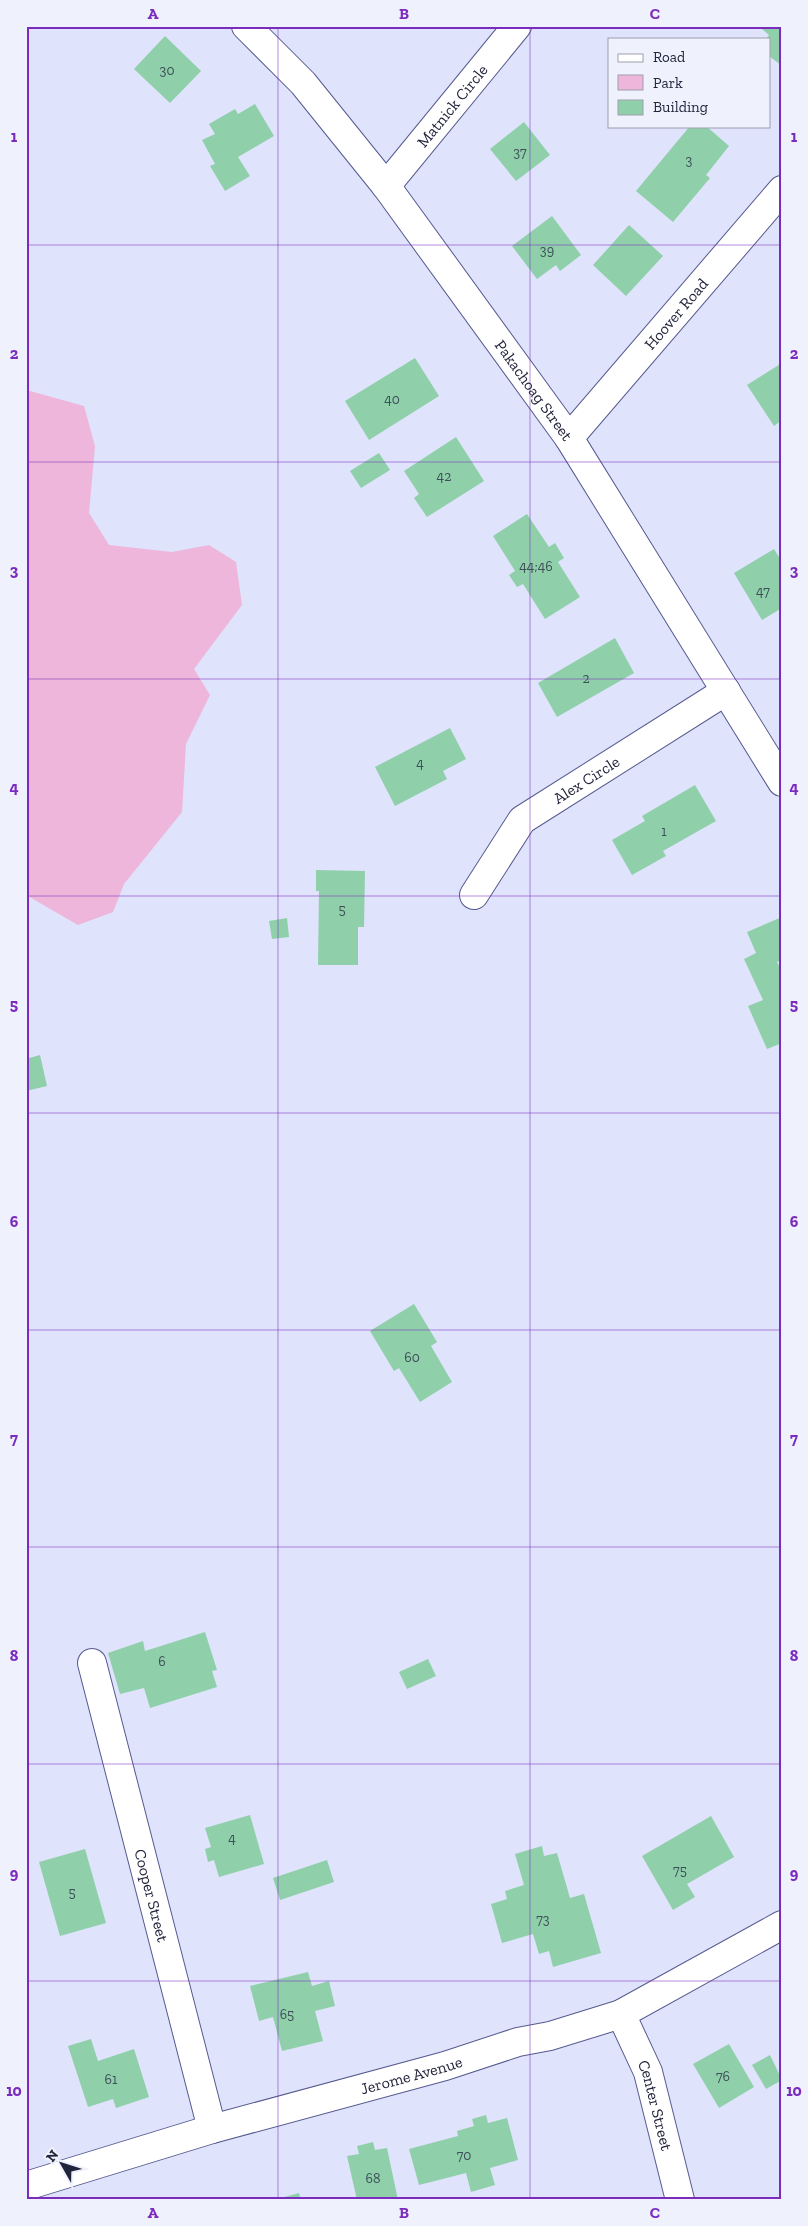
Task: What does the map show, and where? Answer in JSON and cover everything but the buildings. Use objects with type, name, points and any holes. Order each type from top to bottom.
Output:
[{"type":"street","name":"Pakachoag Street","points":[[246,26],[303,83],[386,186],[569,438],[782,782]]},
{"type":"street","name":"Matnick Circle","points":[[386,186],[517,26]]},
{"type":"street","name":"Hoover Road","points":[[569,438],[782,190]]},
{"type":"street","name":"Alex Circle","points":[[474,895],[522,820],[726,691]]},
{"type":"street","name":"Cooper Street","points":[[92,1663],[212,2129]]},
{"type":"street","name":"Jerome Avenue","points":[[26,2186],[212,2129],[445,2066],[518,2042],[550,2036],[621,2014],[782,1924]]},
{"type":"street","name":"Center Street","points":[[621,2014],[648,2072],[680,2200]]},
{"type":"green space","points":[[30,391],[84,406],[95,446],[89,513],[109,545],[172,552],[209,545],[236,562],[242,605],[194,669],[210,695],[186,744],[182,812],[124,884],[113,912],[78,925],[26,895],[26,392]]}]
